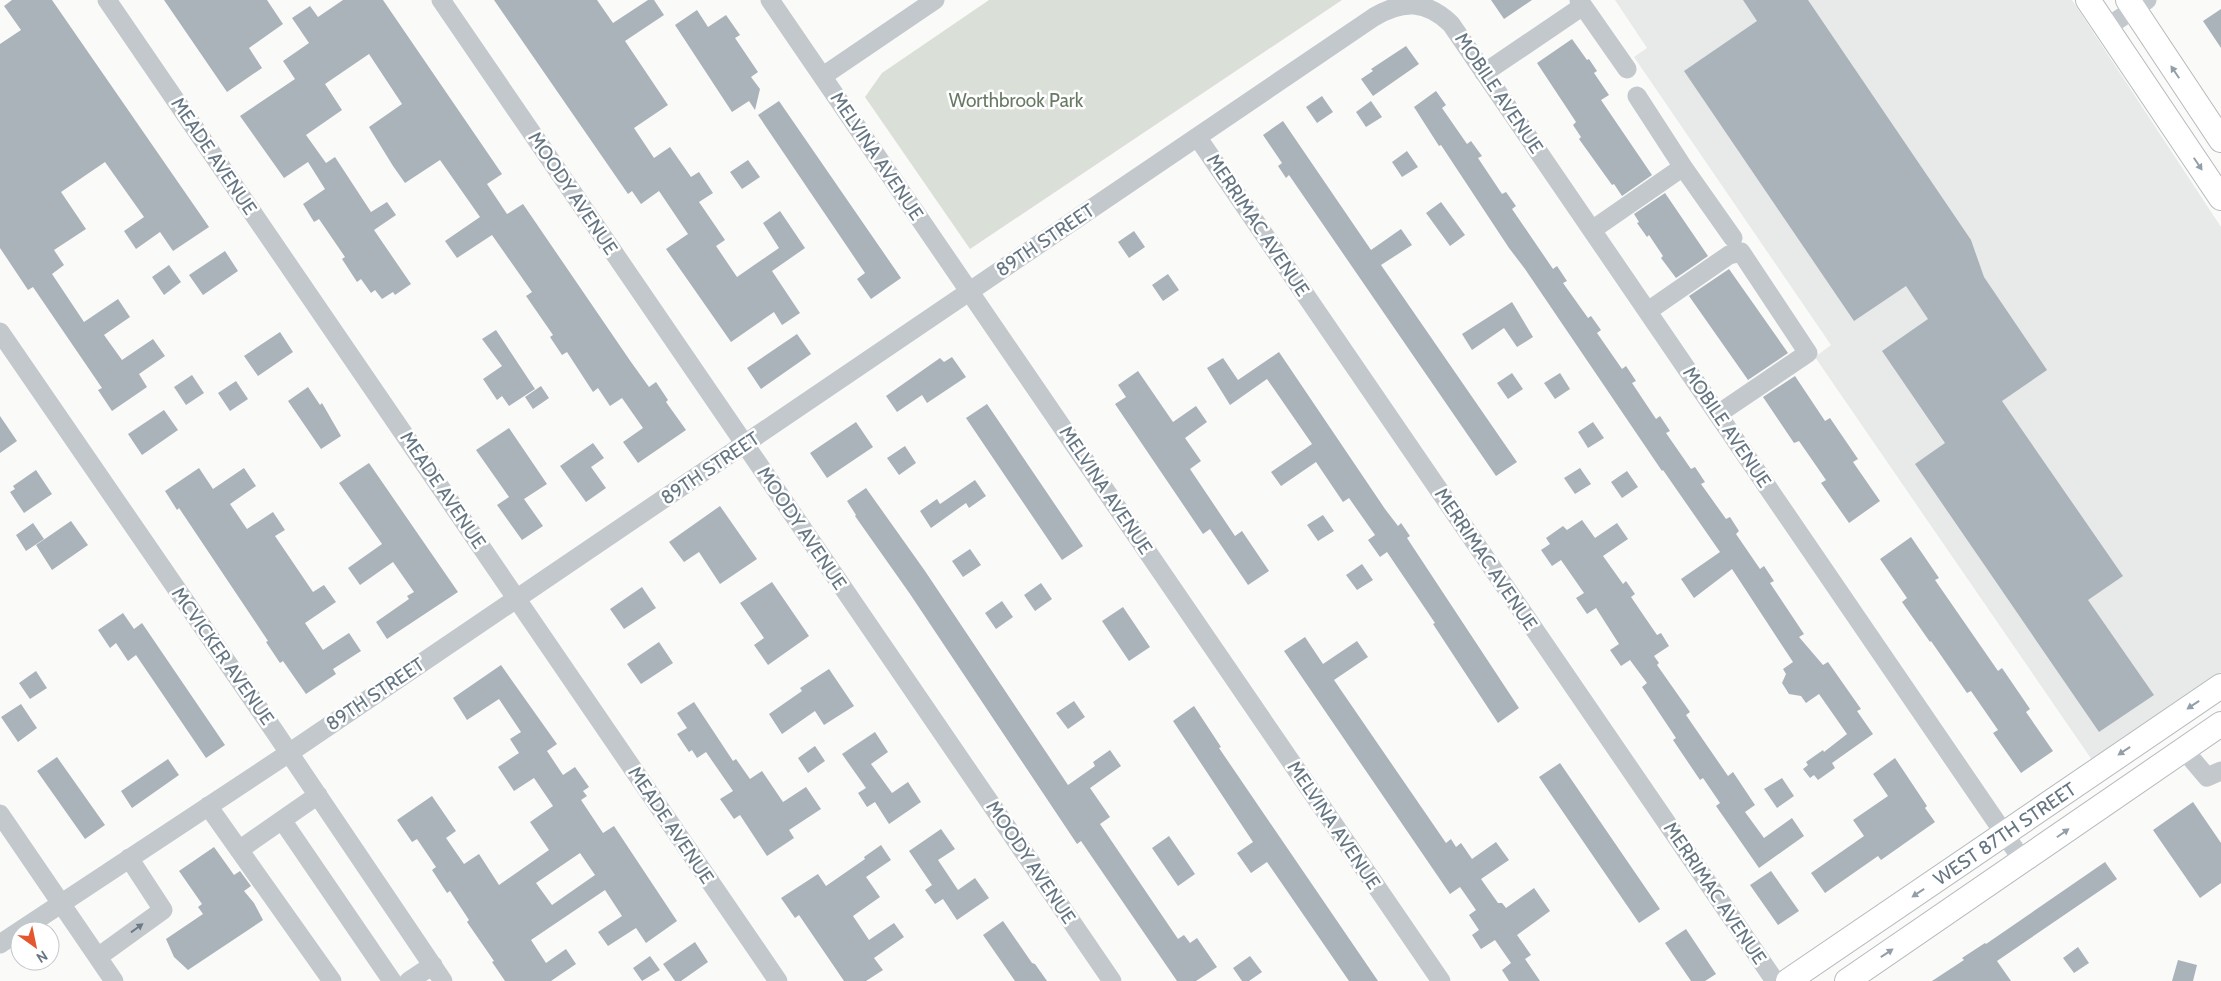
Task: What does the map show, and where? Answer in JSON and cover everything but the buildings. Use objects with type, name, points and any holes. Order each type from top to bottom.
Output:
[{"type":"main road","points":[[2088,0],[2221,198]]},
{"type":"main road","points":[[2136,3],[2221,140]]},
{"type":"main road","name":"WEST 87TH STREET","points":[[1788,981],[2221,686]]},
{"type":"main road","name":"WEST 87TH STREET","points":[[1847,981],[2221,724]]},
{"type":"street","name":"MEADE AVENUE","points":[[107,0],[778,981]]},
{"type":"street","name":"MOODY AVENUE","points":[[441,0],[1112,981]]},
{"type":"street","name":"MELVINA AVENUE","points":[[770,0],[1441,981]]},
{"type":"street","points":[[823,76],[935,0]]},
{"type":"street","name":"89TH STREET","points":[[0,944],[745,445],[969,290],[1198,138],[1388,8],[1405,2],[1423,4]]},
{"type":"street","points":[[1484,73],[1581,3],[1627,68]]},
{"type":"street","points":[[2106,28],[2136,3]]},
{"type":"street","name":"MOBILE AVENUE","points":[[1423,4],[1435,9],[1444,16],[1484,73],[2023,861]]},
{"type":"street","points":[[1637,96],[1683,167],[1733,238]]},
{"type":"street","name":"MERRIMAC AVENUE","points":[[1198,138],[1775,981]]},
{"type":"street","points":[[1592,230],[1683,167]]},
{"type":"street","points":[[1648,311],[1730,255],[1741,252],[1808,352],[1718,414]]},
{"type":"street","name":"MCVICKER AVENUE","points":[[0,332],[289,752],[443,981]]},
{"type":"street","points":[[2184,750],[2207,777],[2221,771]]},
{"type":"street","points":[[239,850],[318,795]]},
{"type":"street","points":[[208,806],[332,981]]},
{"type":"street","points":[[0,814],[114,981]]},
{"type":"street","points":[[282,820],[392,981]]},
{"type":"street","points":[[98,957],[163,910],[128,858]]},
{"type":"street","points":[[410,981],[433,965]]},
{"type":"shaded area","points":[[1615,0],[2072,0],[2221,227],[2221,672],[2092,760],[1815,357],[1831,345],[1634,57],[1647,48]]},
{"type":"green space","name":"Worthbrook Park","points":[[989,0],[1342,0],[970,249],[865,97],[882,73]]}]
